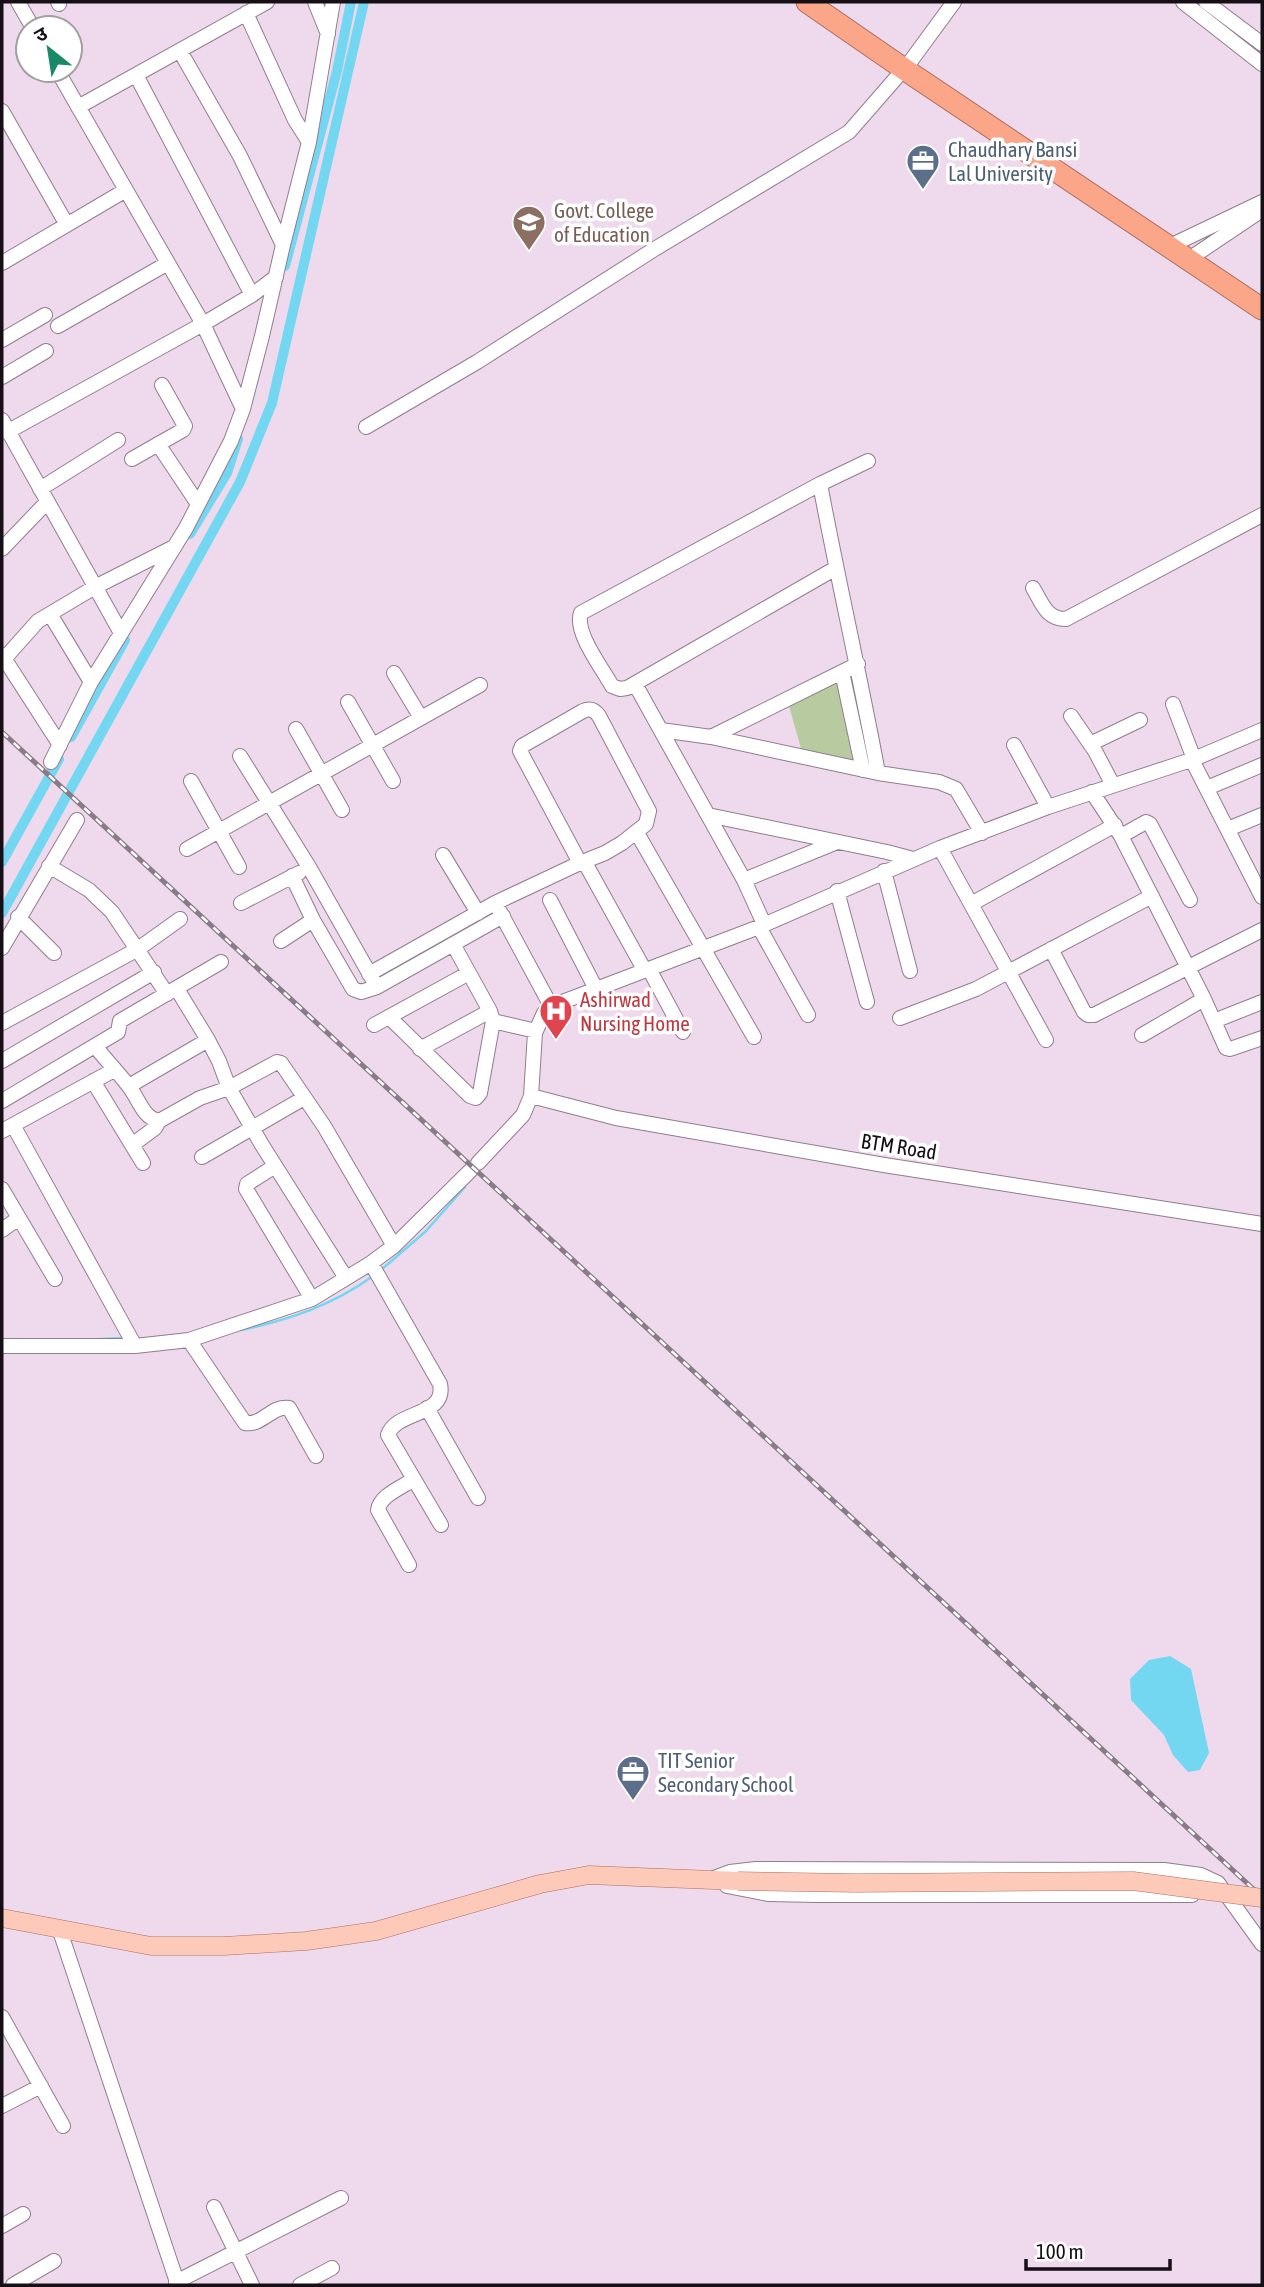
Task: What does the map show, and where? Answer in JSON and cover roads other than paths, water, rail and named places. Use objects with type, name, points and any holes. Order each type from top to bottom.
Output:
[{"type":"highway","points":[[807,2],[1262,296]]},
{"type":"highway","points":[[824,2],[907,66]]},
{"type":"highway","points":[[1186,249],[1262,309]]},
{"type":"main road","points":[[2,1918],[151,1946],[224,1946],[306,1941],[376,1931],[540,1884],[589,1875],[856,1883],[1133,1881],[1262,1898]]},
{"type":"street","points":[[78,107],[267,2]]},
{"type":"street","points":[[315,2],[328,35]]},
{"type":"street","points":[[51,762],[91,682],[198,504],[231,441],[243,409],[309,142],[333,2]]},
{"type":"street","points":[[366,427],[477,362],[653,250],[849,132],[907,66],[954,2]]},
{"type":"street","points":[[1183,2],[1262,64]]},
{"type":"street","points":[[1206,2],[1262,44]]},
{"type":"street","points":[[246,13],[295,120],[309,142]]},
{"type":"street","points":[[180,51],[240,156],[283,245]]},
{"type":"street","points":[[136,75],[252,295]]},
{"type":"street","points":[[65,84],[202,324],[243,409]]},
{"type":"street","points":[[2,111],[67,225]]},
{"type":"street","points":[[2,263],[126,190]]},
{"type":"street","points":[[1186,249],[1262,202]]},
{"type":"street","points":[[1186,249],[1262,211]]},
{"type":"street","points":[[58,326],[168,263]]},
{"type":"street","points":[[121,633],[5,426],[202,324],[252,295],[276,277]]},
{"type":"street","points":[[2,340],[45,315]]},
{"type":"street","points":[[2,377],[46,351]]},
{"type":"street","points":[[132,459],[180,433],[185,426],[163,385]]},
{"type":"street","points":[[2,549],[43,495],[118,440]]},
{"type":"street","points":[[158,444],[198,504]]},
{"type":"street","points":[[836,568],[635,684],[620,689],[612,686],[581,632],[578,620],[581,613],[820,484],[868,461]]},
{"type":"street","points":[[820,484],[858,664],[870,771]]},
{"type":"street","points":[[1033,588],[1046,611],[1056,619],[1066,619],[1262,515]]},
{"type":"street","points":[[60,745],[3,657],[38,621],[95,587],[174,547]]},
{"type":"street","points":[[50,614],[91,682]]},
{"type":"street","points":[[711,737],[858,664]]},
{"type":"street","points":[[842,671],[870,771]]},
{"type":"street","points":[[394,673],[421,718]]},
{"type":"street","points":[[635,684],[744,880],[762,925],[808,1015]]},
{"type":"street","points":[[187,849],[480,685]]},
{"type":"street","points":[[348,702],[393,781]]},
{"type":"street","points":[[1173,704],[1193,759],[1228,829],[1259,881],[1262,897]]},
{"type":"street","points":[[292,876],[313,920],[353,989],[361,992],[377,987],[453,944],[499,910],[582,862],[606,853],[646,824],[649,811],[596,711],[583,711],[522,746],[520,751],[582,862],[682,1032]]},
{"type":"street","points":[[1071,716],[1112,785]]},
{"type":"street","points":[[1090,744],[1140,720]]},
{"type":"street","points":[[296,729],[342,810]]},
{"type":"street","points":[[662,730],[711,737],[870,771],[939,782],[956,789],[982,833]]},
{"type":"street","points":[[2,1346],[135,1346],[189,1340],[312,1299],[346,1278],[375,1269],[394,1246],[476,1166],[523,1115],[531,1096],[536,1031],[544,1013],[552,1008],[762,925],[940,848],[1048,807],[1193,759],[1262,730]]},
{"type":"street","points":[[1014,746],[1048,807]]},
{"type":"street","points":[[240,755],[309,867],[377,987]]},
{"type":"street","points":[[1207,788],[1262,765]]},
{"type":"street","points":[[191,781],[239,867]]},
{"type":"street","points":[[1092,792],[1118,831],[1204,999],[1226,1048],[1262,1038]]},
{"type":"street","points":[[1228,829],[1262,815]]},
{"type":"street","points":[[708,816],[913,859]]},
{"type":"street","points":[[2,948],[77,820]]},
{"type":"street","points":[[971,904],[1118,831],[1146,822],[1150,824],[1190,900]]},
{"type":"street","points":[[637,833],[754,1037]]},
{"type":"street","points":[[744,880],[839,842]]},
{"type":"street","points":[[940,848],[1046,1040]]},
{"type":"street","points":[[443,855],[478,913]]},
{"type":"street","points":[[49,866],[89,890],[105,904],[208,1040],[229,1088],[346,1278]]},
{"type":"street","points":[[241,903],[309,867]]},
{"type":"street","points":[[884,871],[910,971]]},
{"type":"street","points":[[837,891],[867,1002]]},
{"type":"street","points":[[900,1018],[976,989],[1152,896]]},
{"type":"street","points":[[550,900],[596,989]]},
{"type":"street","points":[[369,974],[478,913],[499,910]]},
{"type":"street","points":[[499,910],[552,1008]]},
{"type":"street","points":[[18,917],[54,953]]},
{"type":"street","points":[[2,1023],[138,949],[180,919]]},
{"type":"street","points":[[281,941],[313,920]]},
{"type":"street","points":[[1051,949],[1088,1015],[1104,1010],[1262,930]]},
{"type":"street","points":[[388,1017],[470,1096],[476,1098],[480,1093],[491,1016],[453,944]]},
{"type":"street","points":[[2,1101],[118,1032],[120,1021],[221,962]]},
{"type":"street","points":[[2,1061],[154,972]]},
{"type":"street","points":[[374,1025],[469,973]]},
{"type":"street","points":[[1142,1035],[1204,999]]},
{"type":"street","points":[[1214,1021],[1262,1002]]},
{"type":"street","points":[[420,1049],[491,1016],[536,1031]]},
{"type":"street","points":[[130,1086],[208,1040]]},
{"type":"street","points":[[95,1046],[130,1086],[148,1115],[159,1121]]},
{"type":"street","points":[[132,1145],[155,1128],[159,1121],[200,1098],[229,1088],[277,1062],[285,1068],[324,1126],[394,1246]]},
{"type":"street","points":[[114,1070],[7,1128],[135,1346]]},
{"type":"street","points":[[93,1081],[143,1163]]},
{"type":"street","name":"BTM Road","points":[[531,1096],[616,1118],[695,1132],[884,1165],[1262,1224]]},
{"type":"street","points":[[202,1157],[304,1098]]},
{"type":"street","points":[[275,1166],[247,1184],[246,1189],[312,1299]]},
{"type":"street","points":[[2,1189],[55,1279]]},
{"type":"street","points":[[2,1230],[19,1218]]},
{"type":"street","points":[[375,1269],[440,1384],[440,1399],[389,1430],[390,1439],[441,1525]]},
{"type":"street","points":[[189,1340],[245,1423],[257,1423],[281,1408],[289,1408],[316,1456]]},
{"type":"street","points":[[427,1408],[478,1498]]},
{"type":"street","points":[[409,1565],[381,1517],[379,1504],[414,1479]]},
{"type":"street","points":[[711,1879],[730,1872],[757,1868],[1164,1870],[1201,1875],[1218,1883],[1262,1944]]},
{"type":"street","points":[[711,1879],[728,1886],[768,1894],[1196,1895],[1235,1905]]},
{"type":"street","points":[[59,1927],[177,2284],[341,2198]]},
{"type":"street","points":[[2,2017],[63,2126]]},
{"type":"street","points":[[2,2106],[41,2086]]},
{"type":"street","points":[[214,2207],[252,2285]]},
{"type":"street","points":[[2,2226],[23,2214]]},
{"type":"street","points":[[13,2285],[54,2261]]},
{"type":"street","points":[[300,2285],[332,2268]]},
{"type":"water","points":[[1170,1656],[1191,1669],[1209,1753],[1200,1770],[1188,1772],[1173,1755],[1164,1735],[1131,1700],[1130,1679],[1149,1660]]},
{"type":"waterway","points":[[285,266],[337,71],[351,2]]},
{"type":"waterway","points":[[2,913],[240,482],[272,403],[364,2]]},
{"type":"waterway","points":[[190,534],[227,473],[238,439]]},
{"type":"waterway","points":[[71,737],[125,640]]},
{"type":"waterway","points":[[2,862],[59,759]]},
{"type":"waterway","points":[[381,1270],[426,1231],[465,1187]]},
{"type":"waterway","points":[[241,1330],[310,1310],[373,1276]]},
{"type":"waterway","points":[[100,1339],[124,1338]]},
{"type":"railway","points":[[2,732],[1262,1897]]},
{"type":"place","name":"Chaudhary Bansi Lal University","points":[[923,191]]},
{"type":"place","name":"Govt. College of Education","points":[[529,252]]},
{"type":"place","name":"Ashirwad Nursing Home","points":[[556,1041]]},
{"type":"place","name":"TIT Senior Secondary School","points":[[633,1802]]}]
